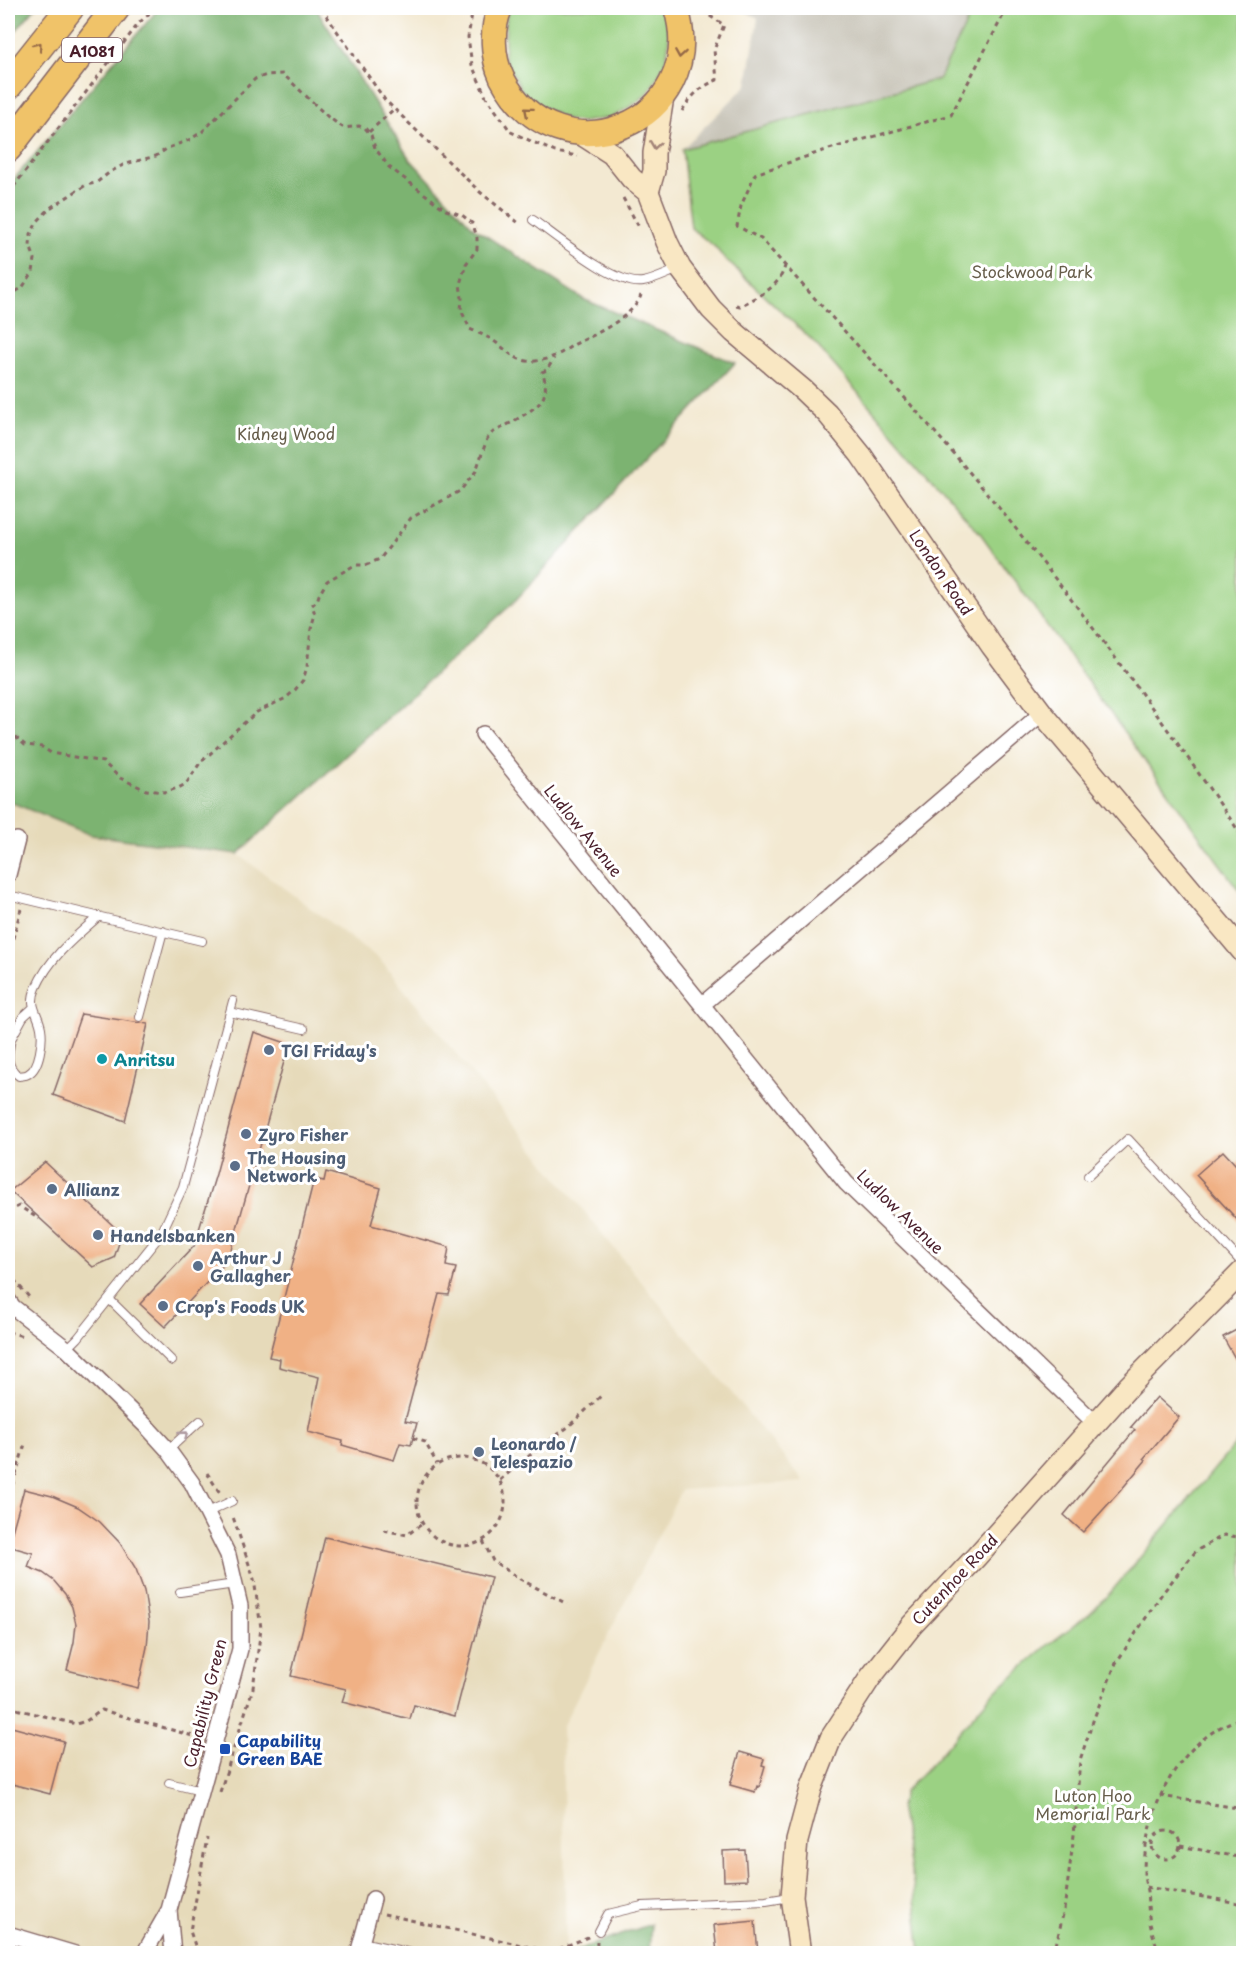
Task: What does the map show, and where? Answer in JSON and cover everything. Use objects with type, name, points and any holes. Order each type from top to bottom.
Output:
[{"type":"highway","name":"A1081","points":[[8,86],[70,8]]},
{"type":"highway","name":"A1081","points":[[8,148],[116,8]]},
{"type":"highway","name":"A1081","points":[[50,93],[134,8]]},
{"type":"main road","points":[[500,8],[496,17],[493,44],[499,71],[511,95],[530,115],[546,124],[581,134],[612,131],[640,118],[663,97],[675,75],[682,50],[681,24],[676,8]]},
{"type":"street","points":[[648,192],[654,171],[654,153],[663,97]]},
{"type":"street","name":"London Road","points":[[581,134],[612,154],[632,179],[648,192],[667,242],[680,268],[711,309],[827,413],[861,455],[992,646],[1042,713],[1244,953]]},
{"type":"street","points":[[703,1004],[1042,713]]},
{"type":"street","name":"Ludlow Avenue","points":[[483,734],[846,1183],[1096,1424]]},
{"type":"street","points":[[8,875],[17,840]]},
{"type":"street","name":"Cutenhoe Road","points":[[800,1953],[792,1896],[797,1841],[811,1789],[831,1738],[870,1678],[912,1625],[1128,1387],[1244,1270]]},
{"type":"street","name":"Capability Green","points":[[9,1304],[67,1349],[168,1450],[192,1483],[228,1555],[240,1606],[240,1649],[169,1910]]},
{"type":"street","points":[[359,1948],[372,1905]]},
{"type":"street","points":[[144,1953],[169,1910]]},
{"type":"street","points":[[144,1953],[159,1950],[171,1953],[169,1910]]},
{"type":"street","points":[[8,1934],[75,1953]]},
{"type":"lane","points":[[534,220],[608,272],[627,280],[644,282],[680,268]]},
{"type":"lane","points":[[8,895],[202,941]]},
{"type":"lane","points":[[33,1008],[23,1017],[10,1039],[9,1064],[11,1071],[18,1076],[27,1074],[34,1068],[43,1039],[41,1025],[33,1008],[36,988],[50,965],[69,943],[99,916]]},
{"type":"lane","points":[[140,1017],[163,931]]},
{"type":"lane","points":[[67,1349],[110,1300],[161,1234],[183,1187],[233,1001]]},
{"type":"lane","points":[[230,1012],[304,1029]]},
{"type":"lane","points":[[1088,1176],[1128,1139],[1244,1265]]},
{"type":"lane","points":[[110,1300],[172,1361]]},
{"type":"lane","points":[[168,1450],[200,1421]]},
{"type":"lane","points":[[208,1512],[232,1501]]},
{"type":"lane","points":[[180,1592],[235,1584]]},
{"type":"lane","points":[[169,1783],[201,1791]]},
{"type":"lane","points":[[599,1930],[608,1914],[642,1906],[755,1901],[792,1896]]},
{"type":"lane","points":[[359,1948],[411,1953]]},
{"type":"path","points":[[8,194],[139,23],[155,8]]},
{"type":"path","points":[[321,8],[385,100],[480,192],[525,227]]},
{"type":"path","points":[[677,118],[688,99],[703,86],[717,80],[714,50],[724,25],[710,16],[703,8]]},
{"type":"path","points":[[1007,8],[951,115],[828,149],[755,174],[741,206],[738,226],[761,239],[916,410],[1023,538],[1128,674],[1244,839]]},
{"type":"path","points":[[8,296],[22,288],[33,272],[35,259],[30,246],[31,234],[37,222],[50,208],[125,164],[156,156],[168,148],[189,140],[202,132],[255,79],[267,75],[283,74],[328,117],[344,128],[359,126],[365,128],[375,148],[389,167],[446,210],[462,214],[473,224],[477,249],[466,264],[460,284],[462,298],[460,310],[470,329],[488,337],[507,352],[524,361],[542,360],[555,356],[614,322],[632,309],[639,300],[642,290],[645,291]]},
{"type":"path","points":[[369,132],[394,109]]},
{"type":"path","points":[[733,304],[740,306],[769,290],[783,274],[785,266]]},
{"type":"path","points":[[8,731],[25,745],[42,747],[51,753],[103,762],[120,778],[146,790],[165,792],[186,784],[200,763],[237,729],[257,712],[286,698],[303,680],[315,614],[312,605],[317,601],[327,581],[355,565],[366,565],[380,559],[411,518],[460,491],[476,471],[487,439],[492,433],[542,401],[546,386],[542,372],[547,370],[555,356]]},
{"type":"path","points":[[8,956],[24,898]]},
{"type":"path","points":[[8,1212],[19,1206],[39,1219]]},
{"type":"path","points":[[8,1332],[25,1337]]},
{"type":"path","points":[[500,1480],[568,1427],[602,1395]]},
{"type":"path","points":[[413,1438],[425,1442],[437,1464]]},
{"type":"path","points":[[8,1520],[12,1487],[25,1444]]},
{"type":"path","points":[[465,1458],[479,1461],[491,1469],[500,1480],[505,1493],[504,1514],[494,1533],[483,1541],[469,1546],[455,1546],[442,1542],[430,1534],[422,1524],[417,1511],[416,1498],[427,1473],[437,1464],[450,1459],[465,1458]]},
{"type":"path","points":[[384,1530],[407,1535],[422,1524]]},
{"type":"path","points":[[1054,1953],[1064,1910],[1074,1835],[1080,1760],[1116,1664],[1161,1595],[1196,1551],[1224,1535],[1244,1538]]},
{"type":"path","points":[[483,1541],[493,1561],[520,1579],[567,1604]]},
{"type":"path","points":[[8,1707],[76,1724],[102,1710],[205,1739]]},
{"type":"path","points":[[1160,1953],[1150,1923],[1144,1874],[1149,1828],[1160,1796],[1182,1761],[1200,1740],[1234,1720],[1244,1718]]},
{"type":"path","points":[[1160,1796],[1238,1808],[1244,1806]]},
{"type":"path","points":[[1168,1831],[1176,1834],[1180,1846],[1177,1855],[1165,1860],[1154,1852],[1153,1844],[1154,1838],[1168,1831]]},
{"type":"path","points":[[1147,1843],[1153,1844]]},
{"type":"path","points":[[1180,1846],[1244,1858]]},
{"type":"path","points":[[1146,1887],[1244,1904]]},
{"type":"path","points":[[372,1905],[552,1952],[599,1930]]},
{"type":"shaded area","points":[[739,8],[974,8],[939,79],[682,149],[747,85],[758,18]]},
{"type":"shaded area","points":[[8,801],[91,835],[238,854],[380,960],[804,1482],[681,1490],[562,1727],[566,1953],[8,1953]]},
{"type":"green space","points":[[8,8],[35,8],[8,40]]},
{"type":"green space","name":"Kidney Wood","points":[[159,8],[316,8],[409,158],[474,228],[583,299],[735,363],[513,603],[238,854],[91,835],[8,801],[8,186]]},
{"type":"green space","points":[[507,8],[663,8],[669,33],[665,63],[650,90],[639,101],[613,117],[582,122],[567,120],[526,98],[504,58]]},
{"type":"green space","name":"Stockwood Park","points":[[974,8],[1243,8],[1243,896],[980,533],[813,341],[715,247],[691,228],[682,149],[939,79]]},
{"type":"green space","name":"Luton Hoo Memorial Park","points":[[1243,1435],[1243,1953],[921,1953],[913,1881],[900,1806],[904,1792],[990,1696],[1048,1645],[1089,1614],[1111,1592]]},
{"type":"green space","points":[[651,1924],[649,1953],[570,1953]]},
{"type":"building","name":"Anritsu","points":[[81,1014],[148,1024],[125,1121],[53,1095]]},
{"type":"building","points":[[254,1032],[289,1044],[228,1260],[165,1327],[140,1304],[194,1246]]},
{"type":"building","points":[[1223,1151],[1236,1165],[1244,1158],[1244,1227],[1196,1175]]},
{"type":"building","points":[[45,1162],[122,1234],[114,1258],[93,1267],[10,1191]]},
{"type":"building","points":[[326,1172],[381,1188],[371,1225],[449,1247],[446,1266],[456,1268],[449,1295],[439,1294],[405,1421],[417,1423],[411,1445],[400,1443],[394,1460],[342,1445],[343,1441],[308,1432],[319,1377],[279,1367],[280,1359],[269,1357],[314,1179],[324,1181]]},
{"type":"building","points":[[1244,1326],[1244,1374],[1223,1337]]},
{"type":"building","points":[[1157,1397],[1179,1417],[1144,1458],[1146,1460],[1121,1490],[1083,1532],[1064,1515],[1135,1430],[1131,1427]]},
{"type":"building","points":[[24,1489],[52,1496],[78,1507],[100,1522],[120,1543],[136,1569],[144,1591],[149,1622],[147,1647],[138,1688],[67,1670],[76,1624],[72,1607],[54,1581],[43,1573],[28,1567],[33,1553],[8,1546]]},
{"type":"building","points":[[325,1537],[491,1577],[455,1716],[414,1705],[410,1719],[342,1702],[346,1689],[291,1676]]},
{"type":"building","points":[[8,1726],[64,1741],[50,1794],[8,1783]]},
{"type":"building","points":[[740,1752],[764,1759],[762,1765],[765,1766],[759,1787],[757,1786],[755,1792],[730,1785]]},
{"type":"building","points":[[745,1850],[747,1880],[724,1881],[723,1851]]},
{"type":"building","points":[[755,1921],[758,1953],[717,1953],[714,1925]]},
{"type":"place","name":"TGI Friday's","points":[[269,1050]]},
{"type":"place","name":"Anritsu","points":[[102,1059]]},
{"type":"place","name":"Zyro Fisher","points":[[246,1134]]},
{"type":"place","name":"The Housing Network","points":[[235,1166]]},
{"type":"place","name":"Allianz","points":[[52,1189]]},
{"type":"place","name":"Handelsbanken","points":[[98,1235]]},
{"type":"place","name":"Arthur J Gallagher","points":[[198,1266]]},
{"type":"place","name":"Crop's Foods UK","points":[[163,1306]]},
{"type":"place","name":"Leonardo / Telespazio","points":[[479,1452]]},
{"type":"place","name":"Capability Green BAE","points":[[225,1749]]}]
